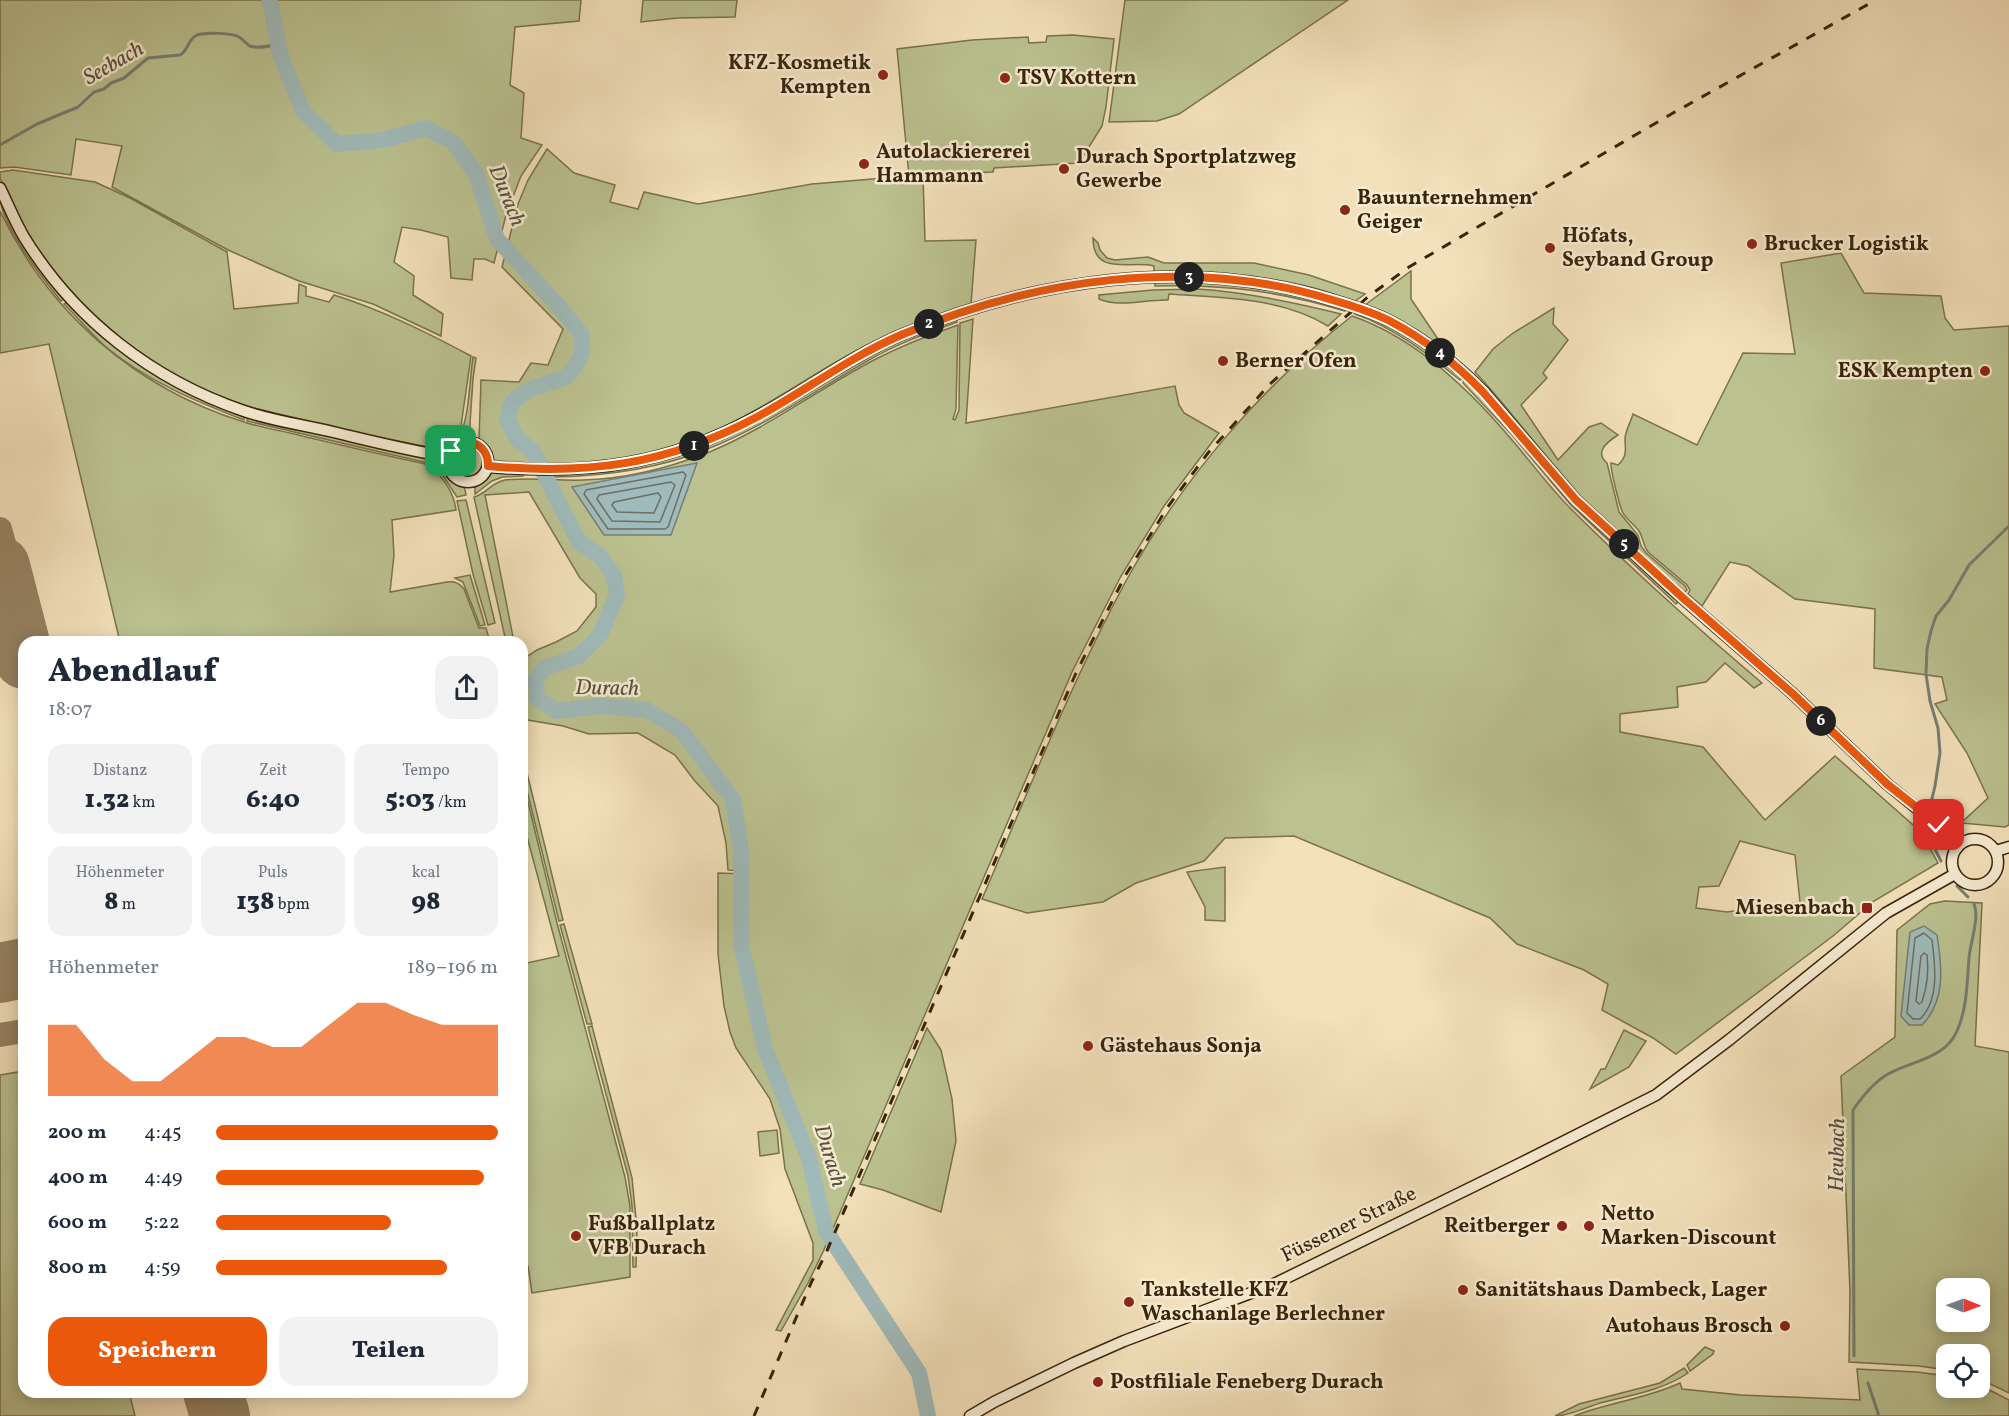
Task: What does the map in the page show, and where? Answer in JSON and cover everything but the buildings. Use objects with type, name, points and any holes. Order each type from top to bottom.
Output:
[{"type":"street","points":[[0,188],[23,236],[68,298],[111,338],[158,371],[185,386],[247,412],[449,457]]},
{"type":"street","points":[[488,466],[524,470],[608,467],[665,455],[708,441],[756,417],[877,347],[922,327],[971,309],[1086,282],[1161,277],[1227,279],[1306,292],[1372,313],[1392,322],[1442,354],[1483,392],[1576,500],[1671,588],[1793,694],[1887,784],[1952,837],[1957,848]]},
{"type":"street","points":[[474,442],[487,454],[488,466],[480,478],[474,481],[462,481],[452,474],[448,463],[451,451],[461,443],[474,442]]},
{"type":"street","points":[[1978,839],[1990,843],[1996,851],[1999,865],[1988,882],[1973,886],[1962,882],[1955,874],[1952,860],[1957,848],[1966,841],[1978,839]]},
{"type":"street","points":[[1996,851],[2009,847]]},
{"type":"street","name":"Füssener Straße","points":[[970,1416],[1074,1363],[1124,1341],[1275,1283],[1656,1095],[1729,1040],[1886,913],[1955,874]]},
{"type":"green space","points":[[0,0],[581,0],[579,21],[515,27],[510,85],[524,93],[521,138],[542,145],[521,176],[506,215],[494,263],[485,259],[474,259],[472,280],[451,278],[448,237],[402,227],[394,262],[414,276],[413,295],[443,314],[441,336],[373,304],[299,281],[228,250],[112,187],[122,146],[76,139],[71,175],[14,167],[0,168]]},
{"type":"green space","points":[[643,0],[737,0],[735,17],[677,18],[641,22]]},
{"type":"green space","name":"TSV Kottern","points":[[1125,0],[1348,0],[1179,114],[1157,121],[1109,122]]},
{"type":"green space","points":[[1073,35],[1114,39],[1102,126],[1079,163],[994,168],[993,172],[923,175],[925,241],[976,240],[971,304],[917,323],[865,346],[747,415],[681,445],[628,458],[600,461],[546,464],[492,460],[488,449],[479,440],[481,380],[519,382],[531,363],[548,365],[563,329],[502,267],[518,204],[528,180],[547,149],[574,173],[615,185],[610,202],[638,209],[644,192],[698,204],[812,184],[909,176],[897,49],[972,40],[1028,37],[1029,43],[1046,42],[1047,36]]},
{"type":"green space","points":[[13,170],[95,182],[130,198],[227,252],[234,309],[298,303],[299,284],[306,287],[306,296],[329,302],[334,295],[369,307],[471,356],[461,426],[433,448],[246,406],[186,383],[114,335],[71,296],[26,233],[0,178],[0,172]]},
{"type":"green space","points":[[0,196],[65,298],[61,301],[15,236],[2,208]]},
{"type":"green space","points":[[0,211],[20,248],[44,283],[70,314],[132,367],[167,389],[204,407],[251,424],[430,465],[447,486],[456,510],[392,520],[394,555],[390,592],[447,582],[457,583],[464,589],[479,628],[486,628],[488,636],[119,636],[49,344],[0,353]]},
{"type":"green space","points":[[1093,238],[1107,258],[1115,260],[1148,257],[1164,263],[1254,263],[1309,275],[1365,294],[1354,302],[1306,286],[1256,277],[1154,272],[1154,266],[1115,264],[1099,258]]},
{"type":"green space","points":[[1841,253],[1864,293],[1941,296],[1945,318],[1954,330],[2009,326],[2009,825],[2005,827],[1961,823],[1988,798],[1967,753],[1935,704],[1947,700],[1942,677],[1874,668],[1875,609],[1795,599],[1748,566],[1730,562],[1702,606],[1688,594],[1690,590],[1687,585],[1648,552],[1639,531],[1625,515],[1620,504],[1611,463],[1618,465],[1623,459],[1625,438],[1633,414],[1697,445],[1743,353],[1795,354],[1781,263]]},
{"type":"green space","points":[[1411,271],[1411,299],[1446,351],[1394,318],[1365,305]]},
{"type":"green space","points":[[1155,282],[1200,282],[1267,287],[1348,308],[1345,311],[1297,298],[1251,290],[1204,286],[1155,286]]},
{"type":"green space","points":[[1197,289],[1269,298],[1341,314],[1328,326],[1290,309],[1230,298],[1169,294],[1168,300],[1116,303],[1099,299],[1099,295]]},
{"type":"green space","points":[[67,302],[107,340],[152,373],[184,391],[245,415],[244,420],[190,398],[138,370],[100,342],[64,304]]},
{"type":"green space","points":[[1554,308],[1553,324],[1568,340],[1543,373],[1547,378],[1521,405],[1558,460],[1589,427],[1601,423],[1618,435],[1606,444],[1602,455],[1607,463],[1619,512],[1638,535],[1646,553],[1685,586],[1687,590],[1685,592],[1630,546],[1591,509],[1475,372],[1493,349],[1513,333]]},
{"type":"green space","points":[[1357,312],[1391,326],[1463,377],[1460,380],[1410,342],[1383,326],[1355,314]]},
{"type":"green space","points":[[1352,316],[1397,337],[1440,367],[1496,421],[1571,509],[1594,532],[1762,683],[1754,688],[1725,663],[1706,682],[1677,687],[1678,707],[1620,714],[1620,732],[1703,747],[1765,820],[1835,756],[1921,832],[1938,863],[1874,901],[1833,936],[1676,1054],[1653,1038],[1602,1010],[1608,984],[1584,970],[1517,944],[1490,918],[1294,836],[1225,838],[1204,861],[1136,883],[1103,902],[1027,913],[982,899],[1087,659],[1148,543],[1198,471],[1226,437],[1255,404],[1318,344]],"holes":[[[1740,841],[1795,855],[1800,902],[1727,912],[1696,908],[1699,887],[1719,886]]]},
{"type":"green space","points":[[956,319],[957,322],[880,354],[769,420],[705,450],[650,467],[593,475],[554,477],[554,475],[608,472],[666,459],[869,355]]},
{"type":"green space","points":[[973,319],[966,423],[1175,386],[1179,405],[1184,413],[1219,433],[1164,506],[1121,576],[1072,672],[823,1252],[781,1331],[776,1330],[813,1260],[813,1243],[785,1169],[780,1129],[770,1099],[736,1048],[724,1006],[718,954],[718,873],[747,874],[748,871],[728,870],[726,843],[718,806],[675,755],[638,733],[589,734],[563,726],[528,720],[528,656],[577,631],[596,607],[596,594],[580,578],[529,492],[485,495],[513,636],[505,636],[474,497],[505,480],[583,480],[615,477],[662,468],[707,453],[750,433],[884,355],[958,325],[956,409],[953,419],[955,420],[959,410],[960,323]]},
{"type":"green space","points":[[473,357],[476,358],[469,438],[462,439],[447,451],[437,449],[437,446],[459,433],[464,425]]},
{"type":"green space","points":[[1465,380],[1679,601],[1676,604],[1571,505],[1512,435],[1463,383]]},
{"type":"green space","points":[[248,416],[430,457],[428,463],[247,421]]},
{"type":"green space","points":[[468,446],[479,451],[484,462],[479,473],[468,478],[457,473],[452,462],[457,451]]},
{"type":"green space","points":[[434,459],[444,462],[450,476],[464,485],[466,495],[457,497],[434,465]]},
{"type":"green space","points":[[490,472],[524,474],[492,481],[475,494],[475,485],[487,479]]},
{"type":"green space","points":[[466,500],[495,623],[488,625],[473,574],[457,501]]},
{"type":"green space","points":[[470,575],[485,625],[480,626],[463,582],[455,578]]},
{"type":"green space","points":[[528,777],[563,920],[559,921],[528,794]]},
{"type":"green space","points":[[528,802],[557,923],[625,1177],[630,1206],[630,1277],[532,1293],[528,1266],[528,963],[559,956],[528,840]]},
{"type":"green space","points":[[1225,867],[1225,921],[1205,920],[1205,907],[1187,872]]},
{"type":"green space","points":[[1945,901],[1982,903],[1975,1046],[2009,1052],[2009,1393],[1990,1384],[1990,1344],[1936,1344],[1936,1368],[1849,1362],[1850,1291],[1841,1076],[1895,1037],[1897,930],[1930,904]]},
{"type":"green space","points":[[564,924],[592,1024],[587,1024],[560,925]]},
{"type":"green space","points":[[592,1026],[632,1178],[637,1229],[636,1267],[633,1267],[632,1206],[628,1176],[588,1027]]},
{"type":"green space","points":[[927,1028],[941,1050],[952,1099],[956,1141],[941,1212],[883,1190],[860,1184]]},
{"type":"green space","points":[[1624,1030],[1646,1041],[1629,1067],[1590,1089],[1601,1069],[1605,1069]]},
{"type":"green space","points":[[18,1072],[18,1398],[130,1398],[135,1416],[0,1416],[0,1075]]},
{"type":"green space","points":[[777,1130],[779,1153],[760,1156],[758,1132]]},
{"type":"green space","points":[[1705,1347],[1714,1351],[1713,1354],[1690,1371],[1687,1365]]},
{"type":"green space","points":[[1684,1368],[1688,1373],[1658,1388],[1555,1416],[1579,1404],[1660,1383]]},
{"type":"green space","points":[[1857,1369],[1917,1372],[1936,1375],[1936,1398],[1990,1398],[1990,1390],[2009,1400],[2009,1416],[1574,1416],[1654,1393],[1680,1383],[1682,1389],[1741,1395],[1860,1400]]},
{"type":"water","points":[[697,463],[671,535],[604,535],[572,487]]},
{"type":"water","points":[[1924,926],[1937,935],[1941,971],[1939,994],[1930,1016],[1922,1025],[1909,1025],[1901,1016],[1910,932]]},
{"type":"waterway","name":"Durach","points":[[270,0],[280,54],[303,111],[337,144],[384,140],[426,128],[453,142],[476,174],[497,239],[582,335],[582,353],[575,367],[566,377],[528,390],[512,402],[507,419],[517,439],[532,450],[579,542],[600,556],[614,576],[617,595],[600,635],[579,656],[544,668],[536,680],[537,698],[556,711],[601,706],[647,710],[682,731],[733,800],[741,849],[741,944],[765,1049],[809,1158],[826,1231],[919,1373],[928,1416]]},
{"type":"waterway","name":"Seebach","points":[[0,145],[37,124],[78,107],[94,92],[124,78],[148,58],[180,55],[197,35],[212,33],[231,35],[239,37],[253,47],[279,44]]},
{"type":"waterway","name":"Heubach","points":[[1929,811],[1940,753],[1938,728],[1930,701],[1926,674],[1927,649],[1931,631],[1936,616],[1949,600],[1969,565],[2009,526]]},
{"type":"waterway","name":"Heubach","points":[[1926,832],[1941,861]]},
{"type":"waterway","name":"Heubach","points":[[1957,886],[1968,897]]},
{"type":"waterway","name":"Heubach","points":[[1854,1356],[1853,1110],[1883,1077],[1927,1058],[1944,1048],[1952,1040],[1965,1005],[1976,916],[1974,904]]},
{"type":"waterway","name":"Heubach","points":[[1868,1383],[1879,1416]]},
{"type":"taxiway","points":[[0,529],[29,636]]},
{"type":"taxiway","points":[[0,1035],[18,1032]]},
{"type":"runway","points":[[0,566],[18,636]]},
{"type":"runway","points":[[0,973],[18,969]]},
{"type":"runway","points":[[215,1398],[220,1416]]},
{"type":"railway","points":[[754,1416],[1076,673],[1125,576],[1167,508],[1208,453],[1270,384],[1369,296],[1409,267],[1673,113],[1876,0]]},
{"type":"place","name":"KFZ-Kosmetik Kempten","points":[[883,75]]},
{"type":"place","name":"TSV Kottern","points":[[1005,78]]},
{"type":"place","name":"Autolackiererei Hammann","points":[[864,164]]},
{"type":"place","name":"Durach Sportplatzweg Gewerbe","points":[[1064,169]]},
{"type":"place","name":"Bauunternehmen Geiger","points":[[1345,210]]},
{"type":"place","name":"Brucker Logistik","points":[[1752,244]]},
{"type":"place","name":"Höfats, Seyband Group","points":[[1550,248]]},
{"type":"place","name":"Berner Ofen","points":[[1223,361]]},
{"type":"place","name":"ESK Kempten","points":[[1985,371]]},
{"type":"place","name":"Miesenbach","points":[[1867,908]]},
{"type":"place","name":"Gästehaus Sonja","points":[[1088,1046]]},
{"type":"place","name":"Reitberger","points":[[1562,1226]]},
{"type":"place","name":"Netto Marken-Discount","points":[[1589,1226]]},
{"type":"place","name":"Fußballplatz VFB Durach","points":[[576,1236]]},
{"type":"place","name":"Sanitätshaus Dambeck, Lager","points":[[1463,1290]]},
{"type":"place","name":"Tankstelle KFZ Waschanlage Berlechner","points":[[1129,1302]]},
{"type":"place","name":"Autohaus Brosch","points":[[1785,1326]]},
{"type":"place","name":"Postfiliale Feneberg Durach","points":[[1098,1382]]},
{"type":"route","points":[[451,451],[461,443],[474,442],[487,454],[488,466],[524,470],[608,467],[665,455],[708,441],[756,417],[866,352],[897,337],[971,309],[1086,282],[1169,277],[1227,279],[1306,292],[1344,303],[1392,322],[1442,354],[1467,375],[1576,500],[1793,694],[1887,784],[1939,825]]}]
